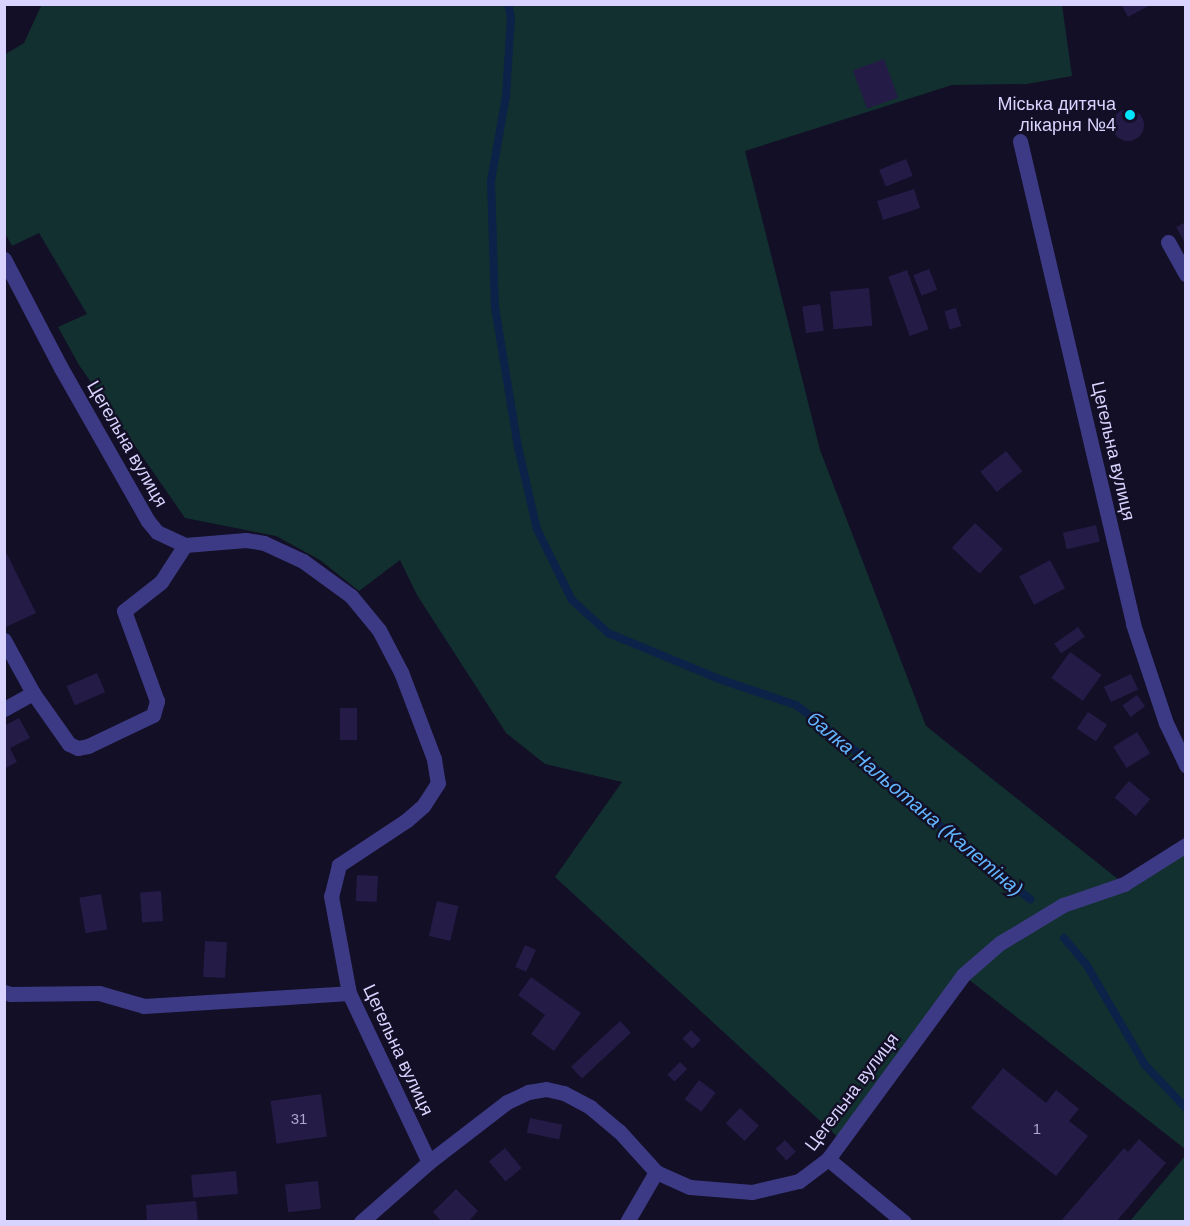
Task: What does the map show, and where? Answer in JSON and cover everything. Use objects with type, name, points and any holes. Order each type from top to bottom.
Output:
[{"type":"street","name":"Цегельна вулиця","points":[[1020,141],[1133,624],[1166,723],[1185,765]]},
{"type":"street","points":[[1168,242],[1185,274]]},
{"type":"street","name":"Цегельна вулиця","points":[[4,259],[61,368],[148,521],[157,532],[185,545],[246,540],[264,543],[303,561],[344,591],[379,630],[395,661],[434,759],[438,783],[423,806],[407,820],[339,864],[331,896],[349,993],[429,1162],[507,1102],[528,1092],[546,1089],[564,1093],[590,1107],[620,1131],[656,1172],[690,1187],[752,1192],[799,1181],[828,1159],[963,975],[1000,943],[1063,905],[1124,884],[1185,845]]},
{"type":"street","points":[[4,640],[33,693],[69,744],[78,748],[88,746],[153,715],[157,701],[124,611],[161,582],[185,545]]},
{"type":"street","points":[[4,709],[33,693]]},
{"type":"street","points":[[4,992],[10,994],[99,993],[144,1006],[349,993]]},
{"type":"street","points":[[828,1159],[904,1221]]},
{"type":"street","points":[[361,1221],[429,1162]]},
{"type":"street","points":[[627,1221],[656,1172]]},
{"type":"green space","points":[[42,4],[1062,5],[1072,76],[1027,84],[952,85],[745,151],[820,450],[926,726],[1124,884],[1185,845],[1185,1149],[963,975],[842,1141],[555,877],[622,782],[545,764],[506,733],[417,595],[400,560],[359,591],[320,560],[276,536],[185,518],[79,365],[58,327],[87,314],[39,233],[12,246],[5,233],[4,55],[24,43]]},
{"type":"green space","points":[[1185,1156],[1185,1221],[1130,1221]]},
{"type":"building","points":[[1121,4],[1152,4],[1128,17]]},
{"type":"building","points":[[884,59],[898,98],[867,109],[853,70]]},
{"type":"building","points":[[1128,109],[1140,113],[1144,125],[1140,137],[1128,141],[1116,137],[1112,125],[1116,113]]},
{"type":"building","points":[[906,159],[913,176],[886,187],[879,170]]},
{"type":"building","points":[[914,189],[920,208],[883,220],[877,201]]},
{"type":"building","points":[[1186,222],[1186,245],[1176,227]]},
{"type":"building","points":[[929,269],[937,289],[921,296],[913,275]]},
{"type":"building","points":[[907,270],[929,329],[910,336],[888,277]]},
{"type":"building","points":[[869,288],[872,326],[833,329],[830,291]]},
{"type":"building","points":[[820,304],[824,331],[806,333],[802,307]]},
{"type":"building","points":[[956,308],[961,326],[950,330],[944,311]]},
{"type":"building","points":[[1006,451],[1022,471],[997,492],[980,472]]},
{"type":"building","points":[[975,523],[1003,549],[980,574],[952,548]]},
{"type":"building","points":[[1096,525],[1100,542],[1067,549],[1063,533]]},
{"type":"building","points":[[4,548],[36,613],[4,628]]},
{"type":"building","points":[[1050,560],[1065,588],[1034,605],[1019,576]]},
{"type":"building","points":[[1078,627],[1085,637],[1061,653],[1054,644]]},
{"type":"building","points":[[1070,652],[1102,675],[1083,701],[1051,678]]},
{"type":"building","points":[[97,673],[105,692],[75,705],[67,686]]},
{"type":"building","points":[[1131,674],[1138,689],[1111,702],[1104,687]]},
{"type":"building","points":[[1137,695],[1145,706],[1131,717],[1122,706]]},
{"type":"building","points":[[340,708],[357,708],[357,740],[340,740]]},
{"type":"building","points":[[1088,712],[1107,725],[1096,741],[1077,729]]},
{"type":"building","points":[[19,718],[30,738],[10,748],[17,762],[4,769],[4,726]]},
{"type":"building","points":[[1137,732],[1150,753],[1127,768],[1113,747]]},
{"type":"building","points":[[1129,781],[1150,799],[1136,816],[1115,798]]},
{"type":"building","points":[[357,875],[378,876],[377,902],[356,901]]},
{"type":"building","points":[[161,891],[163,921],[142,922],[140,892]]},
{"type":"building","points":[[101,894],[107,929],[86,933],[79,898]]},
{"type":"building","points":[[437,901],[458,906],[450,941],[429,936]]},
{"type":"building","points":[[205,941],[227,942],[225,978],[203,977]]},
{"type":"building","points":[[525,945],[536,950],[526,972],[515,967]]},
{"type":"building","points":[[531,977],[581,1013],[554,1051],[531,1034],[545,1015],[518,995]]},
{"type":"building","points":[[620,1021],[631,1033],[582,1078],[571,1067]]},
{"type":"building","points":[[691,1030],[701,1040],[692,1048],[683,1038]]},
{"type":"building","points":[[680,1062],[687,1069],[674,1082],[667,1075]]},
{"type":"building","points":[[1003,1068],[1046,1103],[1056,1090],[1079,1109],[1069,1121],[1088,1136],[1056,1176],[971,1108]]},
{"type":"building","points":[[699,1080],[716,1093],[701,1112],[685,1099]]},
{"type":"building","points":[[321,1094],[327,1137],[276,1144],[270,1101]]},
{"type":"building","points":[[740,1108],[759,1126],[745,1141],[726,1123]]},
{"type":"building","points":[[530,1118],[562,1125],[559,1140],[527,1133]]},
{"type":"building","points":[[1139,1139],[1166,1163],[1116,1222],[1060,1222],[1124,1148],[1128,1152]]},
{"type":"building","points":[[785,1140],[796,1152],[786,1161],[775,1149]]},
{"type":"building","points":[[505,1148],[522,1168],[506,1181],[489,1161]]},
{"type":"building","points":[[236,1171],[238,1194],[193,1198],[191,1175]]},
{"type":"building","points":[[318,1181],[321,1209],[288,1212],[285,1184]]},
{"type":"building","points":[[456,1189],[478,1211],[468,1222],[442,1222],[433,1212]]},
{"type":"building","points":[[196,1201],[198,1222],[147,1222],[146,1205]]},
{"type":"waterway","name":"балка Нальотана (Калетіна)","points":[[508,4],[511,17],[506,96],[491,181],[495,307],[518,447],[537,529],[572,600],[608,633],[719,679],[796,705],[857,752],[915,805],[1030,899]]},
{"type":"waterway","points":[[1064,938],[1086,964],[1145,1065],[1186,1108]]},
{"type":"place","name":"Міська дитяча лікарня №4","points":[[1130,115]]}]
